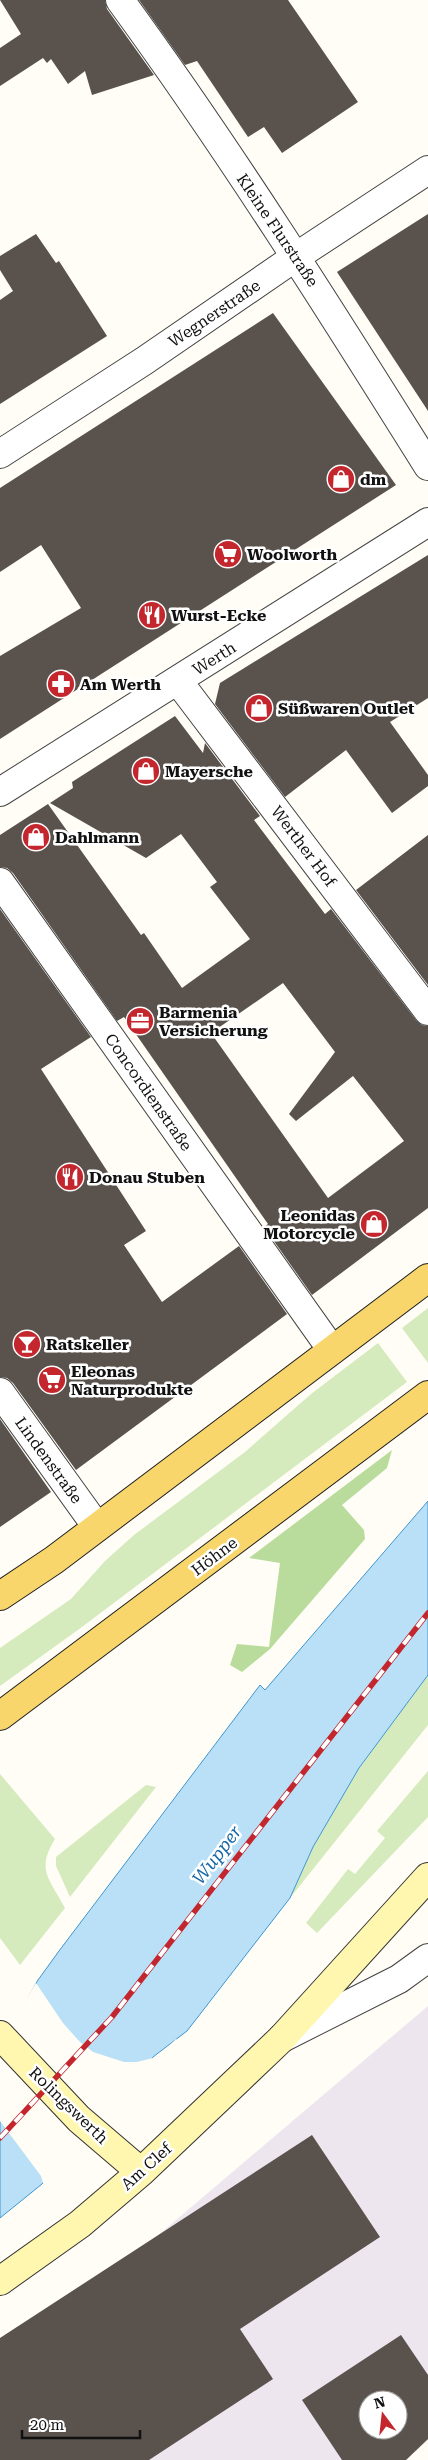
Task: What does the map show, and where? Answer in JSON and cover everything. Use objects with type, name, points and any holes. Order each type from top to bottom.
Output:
[{"type":"main road","points":[[0,1596],[54,1560],[428,1278]]},
{"type":"main road","name":"Höhne","points":[[0,1716],[428,1395]]},
{"type":"main road","name":"Am Clef","points":[[0,2281],[80,2224],[141,2172],[282,2038],[428,1877]]},
{"type":"main road","name":"Rolingswerth","points":[[0,2035],[79,2119],[141,2172]]},
{"type":"street","name":"Kleine Flurstraße","points":[[120,0],[177,78],[296,256],[428,466]]},
{"type":"street","name":"Wegnerstraße","points":[[0,454],[144,361],[296,256],[424,181]]},
{"type":"street","name":"Werth","points":[[0,792],[428,522]]},
{"type":"street","name":"Werther Hof","points":[[178,681],[428,1011]]},
{"type":"street","name":"Concordienstraße","points":[[0,882],[332,1350]]},
{"type":"street","name":"Lindenstraße","points":[[0,1392],[97,1527]]},
{"type":"street","name":"Am Clef","points":[[282,2038],[399,1979],[428,1958]]},
{"type":"shaded area","points":[[428,2006],[428,2440],[406,2460],[0,2460],[0,2338],[156,2237]]},
{"type":"green space","points":[[428,1308],[428,1363],[402,1328]]},
{"type":"green space","points":[[378,1343],[407,1382],[82,1627],[0,1686],[0,1648],[71,1599],[105,1561],[134,1535],[245,1452],[311,1394]]},
{"type":"green space","points":[[392,1450],[387,1468],[342,1505],[364,1530],[365,1539],[270,1649],[242,1672],[230,1665],[237,1644],[269,1647],[280,1563],[249,1558]]},
{"type":"green space","points":[[428,1675],[428,1725],[290,1898],[313,1847],[359,1768]]},
{"type":"green space","points":[[428,1771],[428,1817],[317,1933],[306,1923],[348,1869],[355,1874],[385,1838],[377,1831]]},
{"type":"green space","points":[[0,1774],[55,1839],[46,1859],[47,1874],[65,1908],[20,1965],[0,1938]]},
{"type":"green space","points":[[146,1785],[156,1787],[70,1897],[56,1866],[56,1857]]},
{"type":"water","name":"Wupper","points":[[428,1501],[428,1675],[359,1768],[313,1847],[290,1898],[187,2031],[153,2057],[143,2076],[42,2184],[0,2218],[0,2047],[38,1980],[260,1685],[265,1690]]},
{"type":"pier","points":[[36,1983],[63,2023],[80,2042],[93,2052],[124,2062],[137,2062],[153,2058],[164,2051],[176,2039],[178,2041],[155,2059],[145,2078],[44,2186],[41,2176],[0,2121],[0,2042]]},
{"type":"building","points":[[0,0],[105,0],[107,9],[154,75],[92,95],[85,71],[68,84],[51,59],[47,63],[43,58],[0,86],[0,48],[21,34]]},
{"type":"building","points":[[139,0],[288,0],[358,102],[282,153],[264,127],[248,137],[197,61],[185,65]]},
{"type":"building","points":[[428,214],[428,411],[337,272]]},
{"type":"building","points":[[36,234],[56,263],[59,261],[107,336],[0,404],[0,300],[13,291],[0,270],[0,256]]},
{"type":"building","points":[[273,313],[396,485],[0,739],[0,656],[81,608],[41,545],[0,572],[0,488]]},
{"type":"building","points":[[428,555],[428,698],[390,722],[428,775],[428,786],[392,813],[346,750],[285,797],[215,704],[220,683]]},
{"type":"building","points":[[175,716],[203,753],[205,743],[260,816],[254,820],[325,914],[331,909],[416,1020],[422,1025],[428,1026],[428,1208],[312,1295],[264,1227],[268,1224],[124,1017],[117,1021],[13,873],[7,868],[0,867],[0,835],[48,804],[141,935],[144,933],[182,988],[250,939],[210,887],[217,882],[181,834],[146,858],[50,803],[73,788],[72,782]],"holes":[[[283,983],[335,1052],[289,1114],[296,1121],[353,1076],[404,1141],[328,1198],[211,1033]]]},
{"type":"building","points":[[428,835],[428,985],[356,890]]},
{"type":"building","points":[[0,909],[91,1037],[41,1069],[146,1231],[124,1245],[162,1302],[239,1246],[287,1314],[76,1470],[13,1383],[7,1378],[0,1377]]},
{"type":"building","points":[[0,1419],[51,1492],[0,1527]]},
{"type":"building","points":[[312,2135],[380,2237],[240,2329],[273,2379],[149,2460],[0,2460],[0,2338]]},
{"type":"building","points":[[401,2335],[428,2375],[428,2439],[406,2460],[342,2460],[302,2400]]},
{"type":"railway","points":[[0,2138],[112,2017],[428,1613]]},
{"type":"place","name":"dm","points":[[341,479]]},
{"type":"place","name":"Woolworth","points":[[228,554]]},
{"type":"place","name":"Wurst-Ecke","points":[[152,615]]},
{"type":"place","name":"Am Werth","points":[[61,684]]},
{"type":"place","name":"Süßwaren Outlet","points":[[259,708]]},
{"type":"place","name":"Mayersche","points":[[146,771]]},
{"type":"place","name":"Dahlmann","points":[[36,837]]},
{"type":"place","name":"Barmenia Versicherung","points":[[140,1021]]},
{"type":"place","name":"Donau Stuben","points":[[70,1177]]},
{"type":"place","name":"Leonidas Motorcycle","points":[[374,1224]]},
{"type":"place","name":"Ratskeller","points":[[27,1344]]},
{"type":"place","name":"Eleonas Naturprodukte","points":[[52,1380]]}]
